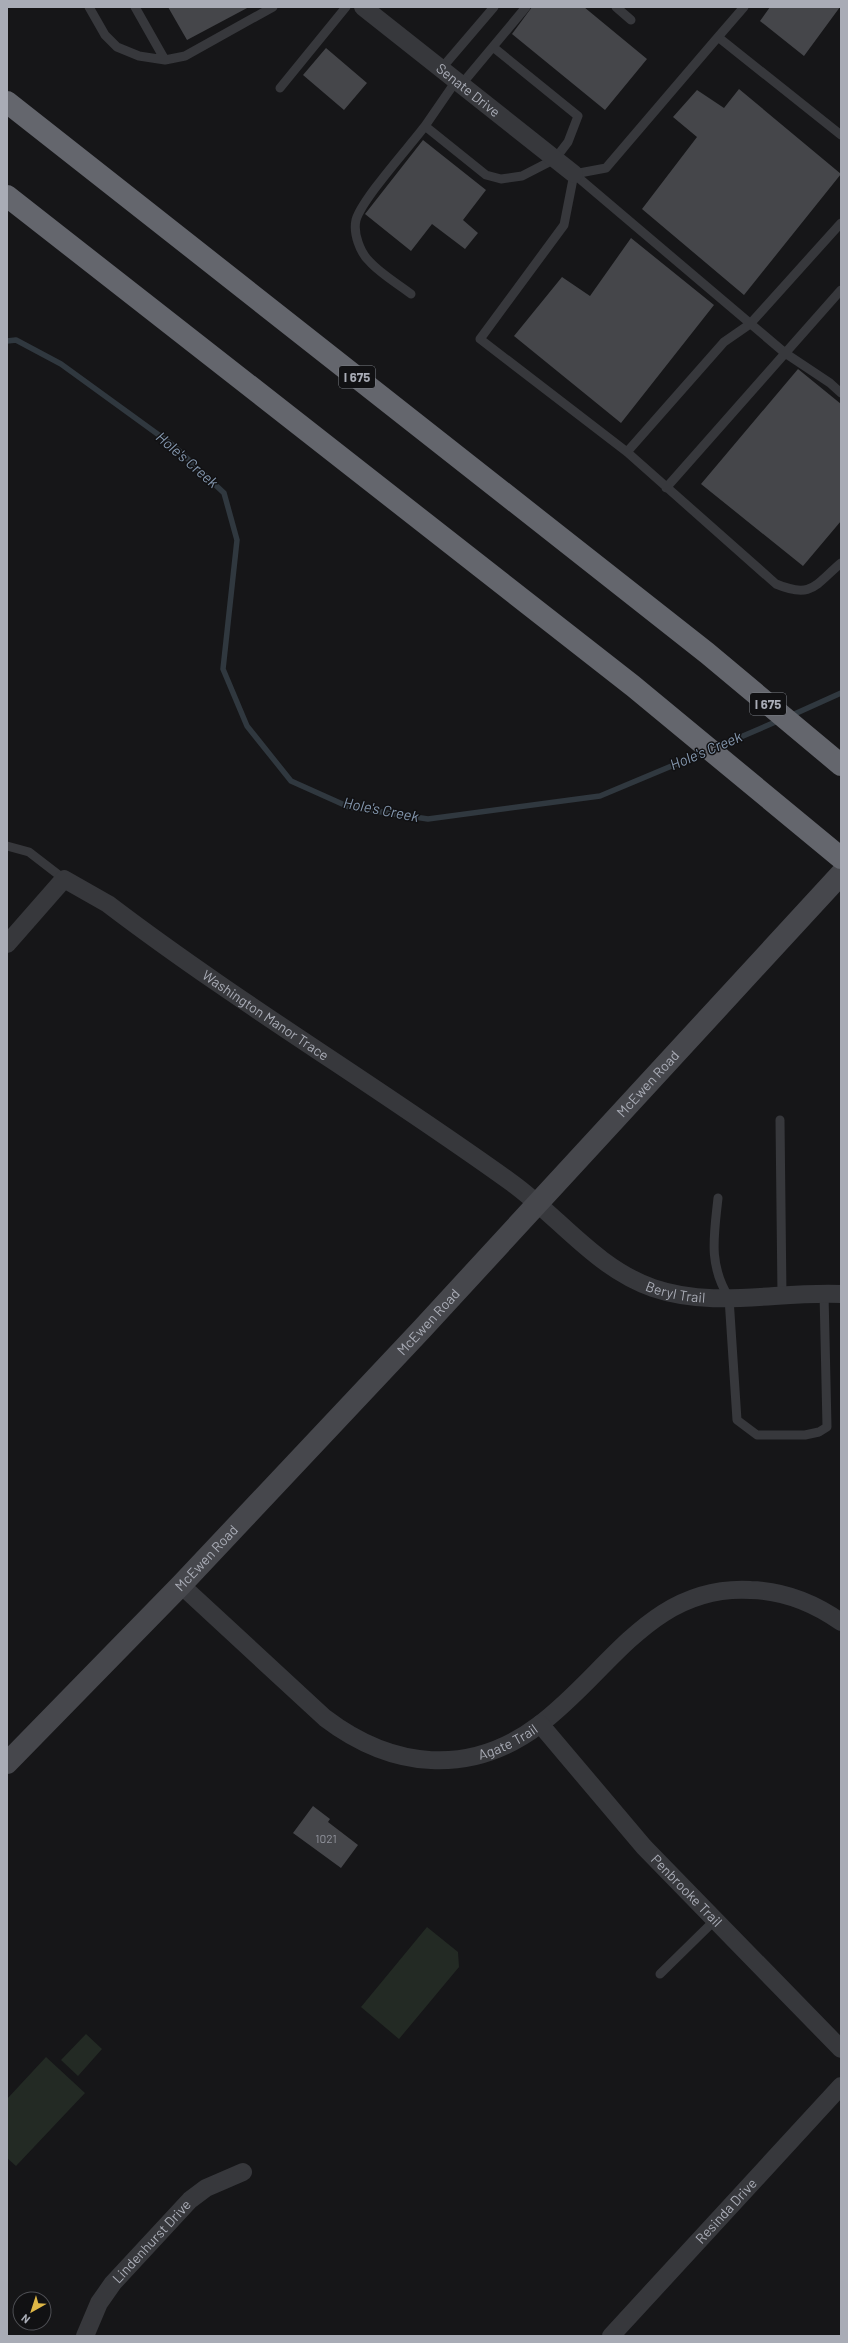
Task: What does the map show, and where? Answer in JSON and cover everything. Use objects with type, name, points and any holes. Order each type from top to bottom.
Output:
[{"type":"highway","name":"I 675","points":[[7,102],[707,653],[835,761]]},
{"type":"highway","points":[[7,196],[633,686],[767,795],[841,858]]},
{"type":"street","name":"Senate Drive","points":[[366,8],[458,83],[574,174]]},
{"type":"street","name":"McEwen Road","points":[[7,1763],[180,1585],[537,1204],[841,874]]},
{"type":"street","points":[[7,944],[64,879]]},
{"type":"street","name":"Washington Manor Trace","points":[[64,879],[108,904],[514,1184],[537,1204]]},
{"type":"street","name":"Beryl Trail","points":[[537,1204],[598,1257],[619,1272],[644,1284],[675,1295],[699,1299],[832,1293]]},
{"type":"street","name":"Agate Trail","points":[[180,1585],[325,1718],[345,1733],[367,1745],[399,1757],[428,1761],[451,1760],[476,1756],[498,1749],[540,1724],[616,1650],[654,1618],[674,1606],[695,1597],[718,1591],[741,1589],[765,1590],[807,1602],[841,1622]]},
{"type":"street","name":"Penbrooke Trail","points":[[540,1724],[644,1847],[841,2049]]},
{"type":"street","name":"Resinda Drive","points":[[610,2336],[841,2086]]},
{"type":"street","name":"Lindenhurst Drive","points":[[85,2336],[99,2303],[112,2283],[190,2200],[206,2188],[243,2172]]},
{"type":"lane","points":[[89,7],[105,35],[117,47],[139,56],[165,60],[185,56],[272,7]]},
{"type":"lane","points":[[135,7],[165,60]]},
{"type":"lane","points":[[280,88],[346,7]]},
{"type":"lane","points":[[441,69],[494,7]]},
{"type":"lane","points":[[412,294],[369,262],[360,246],[356,232],[356,220],[366,202],[458,83],[493,47],[526,7]]},
{"type":"lane","points":[[616,7],[631,20]]},
{"type":"lane","points":[[574,174],[606,168],[744,7]]},
{"type":"lane","points":[[718,37],[841,135]]},
{"type":"lane","points":[[425,126],[486,175],[501,179],[522,176],[555,159],[568,142],[578,116],[493,47]]},
{"type":"lane","points":[[574,174],[785,353],[830,383],[841,393]]},
{"type":"lane","points":[[574,174],[564,225],[480,339],[627,452],[776,584],[793,591],[811,589],[841,563]]},
{"type":"lane","points":[[627,452],[724,342],[750,324],[841,223]]},
{"type":"lane","points":[[666,488],[841,290]]},
{"type":"lane","points":[[7,846],[29,852],[64,879]]},
{"type":"lane","points":[[780,1120],[782,1296]]},
{"type":"lane","points":[[718,1198],[713,1246],[719,1281],[729,1298],[737,1420],[757,1435],[805,1435],[819,1432],[827,1427],[832,1293]]},
{"type":"lane","points":[[660,1974],[715,1920]]},
{"type":"shaded area","points":[[427,1927],[458,1952],[459,1967],[399,2039],[361,2007]]},
{"type":"shaded area","points":[[86,2034],[102,2049],[78,2076],[61,2060]]},
{"type":"shaded area","points":[[46,2057],[85,2093],[16,2166],[7,2158],[7,2099]]},
{"type":"building","points":[[168,7],[249,7],[187,40]]},
{"type":"building","points":[[532,7],[584,7],[647,59],[605,110],[512,34]]},
{"type":"building","points":[[770,7],[840,7],[804,56],[760,21]]},
{"type":"building","points":[[326,48],[367,83],[344,110],[303,75]]},
{"type":"building","points":[[739,89],[841,174],[744,295],[642,209],[697,137],[673,117],[697,90],[724,108]]},
{"type":"building","points":[[423,140],[486,190],[463,220],[478,233],[465,249],[432,224],[411,251],[365,214]]},
{"type":"building","points":[[631,238],[714,305],[621,423],[514,336],[562,277],[590,296]]},
{"type":"building","points":[[798,369],[841,404],[841,521],[803,566],[701,484]]},
{"type":"building","points":[[313,1806],[330,1819],[328,1822],[358,1845],[341,1868],[293,1833]]},
{"type":"waterway","name":"Hole's Creek","points":[[7,341],[16,340],[61,364],[174,446],[224,493],[237,540],[223,669],[247,726],[291,781],[349,807],[428,819],[600,796],[705,752]]},
{"type":"waterway","name":"Hole's Creek","points":[[790,716],[841,693]]},
{"type":"waterway","name":"Hole's Creek","points":[[715,748],[780,720]]}]
